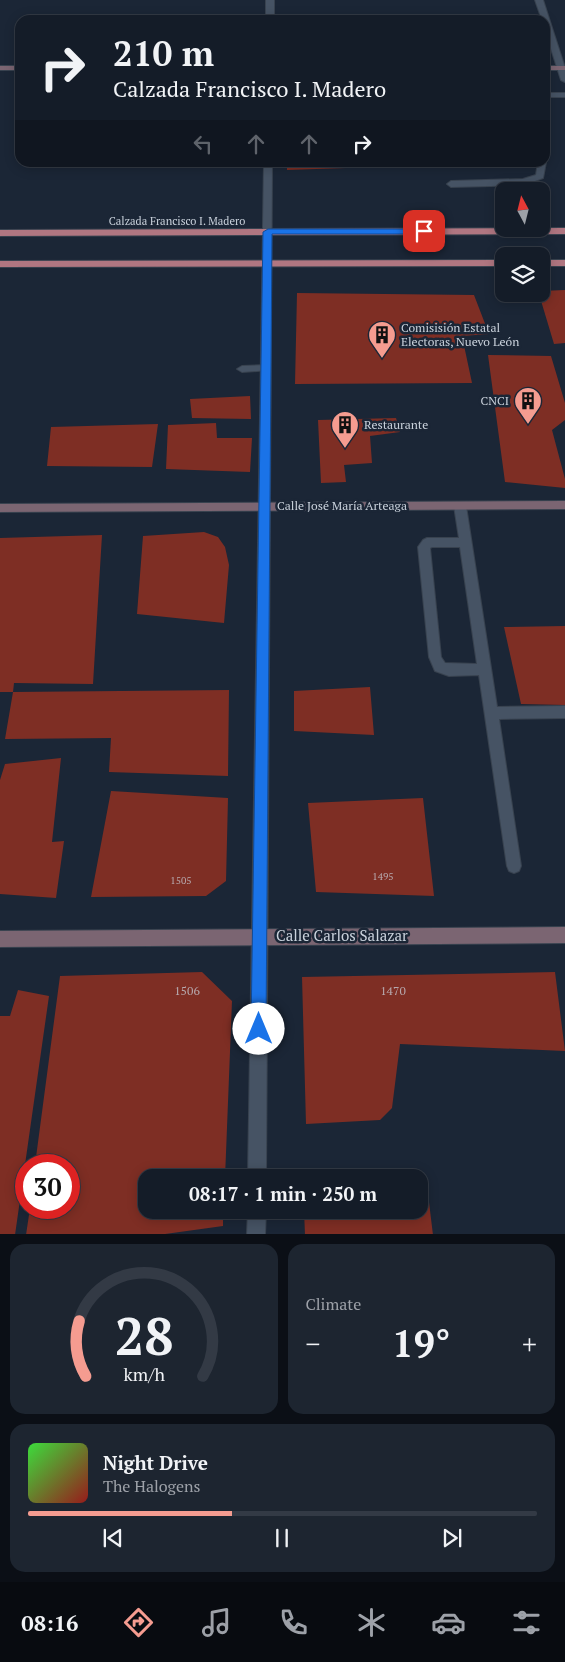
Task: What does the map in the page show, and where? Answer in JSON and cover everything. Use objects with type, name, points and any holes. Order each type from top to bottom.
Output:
[{"type":"main road","name":"Calzada Francisco I. Madero","points":[[0,233],[495,230]]},
{"type":"main road","name":"Calzada Francisco I. Madero","points":[[550,231],[565,231]]},
{"type":"main road","points":[[0,264],[495,263]]},
{"type":"main road","points":[[550,263],[565,263]]},
{"type":"street","points":[[270,0],[270,15]]},
{"type":"street","points":[[539,0],[544,15]]},
{"type":"street","points":[[550,31],[563,68],[565,80]]},
{"type":"street","points":[[0,68],[15,68]]},
{"type":"street","points":[[550,68],[563,68]]},
{"type":"street","points":[[550,95],[565,95]]},
{"type":"street","points":[[257,1169],[268,167]]},
{"type":"street","points":[[527,182],[540,176],[541,167]]},
{"type":"street","points":[[451,184],[495,186]]},
{"type":"street","points":[[242,369],[266,368]]},
{"type":"street","name":"Calle José María Arteaga","points":[[0,508],[565,505]]},
{"type":"street","points":[[460,506],[514,866]]},
{"type":"street","points":[[465,543],[432,542],[427,543],[424,547],[436,658],[440,667],[448,670],[485,669]]},
{"type":"street","points":[[491,713],[565,712]]},
{"type":"street","name":"Calle Carlos Salazar","points":[[0,939],[565,935]]},
{"type":"street","points":[[256,1234],[257,1219]]},
{"type":"building","points":[[287,167],[346,168],[287,170]]},
{"type":"building","points":[[565,290],[565,343],[554,344],[541,302],[550,302],[550,291]]},
{"type":"building","name":"Comisisión Estatal Electoras, Nuevo León","points":[[297,293],[474,295],[489,334],[462,336],[472,383],[295,384]]},
{"type":"building","name":"CNCI","points":[[488,355],[551,356],[565,403],[565,420],[552,430],[565,479],[565,488],[505,482]]},
{"type":"building","points":[[250,396],[251,419],[192,418],[190,399]]},
{"type":"building","name":"Restaurante","points":[[396,418],[400,432],[370,436],[372,463],[344,465],[346,482],[321,483],[318,420]]},
{"type":"building","points":[[216,423],[217,438],[252,438],[250,472],[166,469],[168,425]]},
{"type":"building","points":[[158,424],[152,467],[47,466],[51,427]]},
{"type":"building","points":[[204,532],[218,537],[225,547],[229,565],[224,623],[137,614],[143,536]]},
{"type":"building","points":[[102,535],[93,684],[14,683],[13,692],[0,692],[0,538]]},
{"type":"building","points":[[565,626],[565,705],[521,704],[504,627]]},
{"type":"building","points":[[370,687],[374,735],[294,731],[294,691]]},
{"type":"building","points":[[229,690],[228,776],[109,772],[111,738],[5,739],[13,692]]},
{"type":"building","points":[[61,758],[52,842],[64,841],[56,898],[0,894],[0,780],[5,764]]},
{"type":"building","points":[[111,791],[228,798],[226,881],[206,896],[91,897]]},
{"type":"building","points":[[423,798],[434,896],[316,892],[308,803]]},
{"type":"building","points":[[202,972],[232,1001],[225,1169],[138,1169],[138,1219],[223,1219],[223,1226],[165,1234],[26,1234],[28,1219],[80,1219],[80,1154],[36,1154],[60,976]]},
{"type":"building","points":[[555,972],[565,1051],[400,1044],[392,1108],[380,1120],[306,1124],[302,977]]},
{"type":"building","points":[[18,990],[49,996],[27,1154],[15,1154],[15,1219],[17,1219],[15,1234],[0,1234],[0,1016],[10,1016]]},
{"type":"building","points":[[428,1194],[433,1234],[305,1234],[304,1219],[428,1219]]},
{"type":"place","name":"Comisisión Estatal Electoras, Nuevo León","points":[[382,359]]},
{"type":"place","name":"CNCI","points":[[528,425]]},
{"type":"place","name":"Restaurante","points":[[345,449]]},
{"type":"route","points":[[259,1029],[268,232],[424,231]]}]
